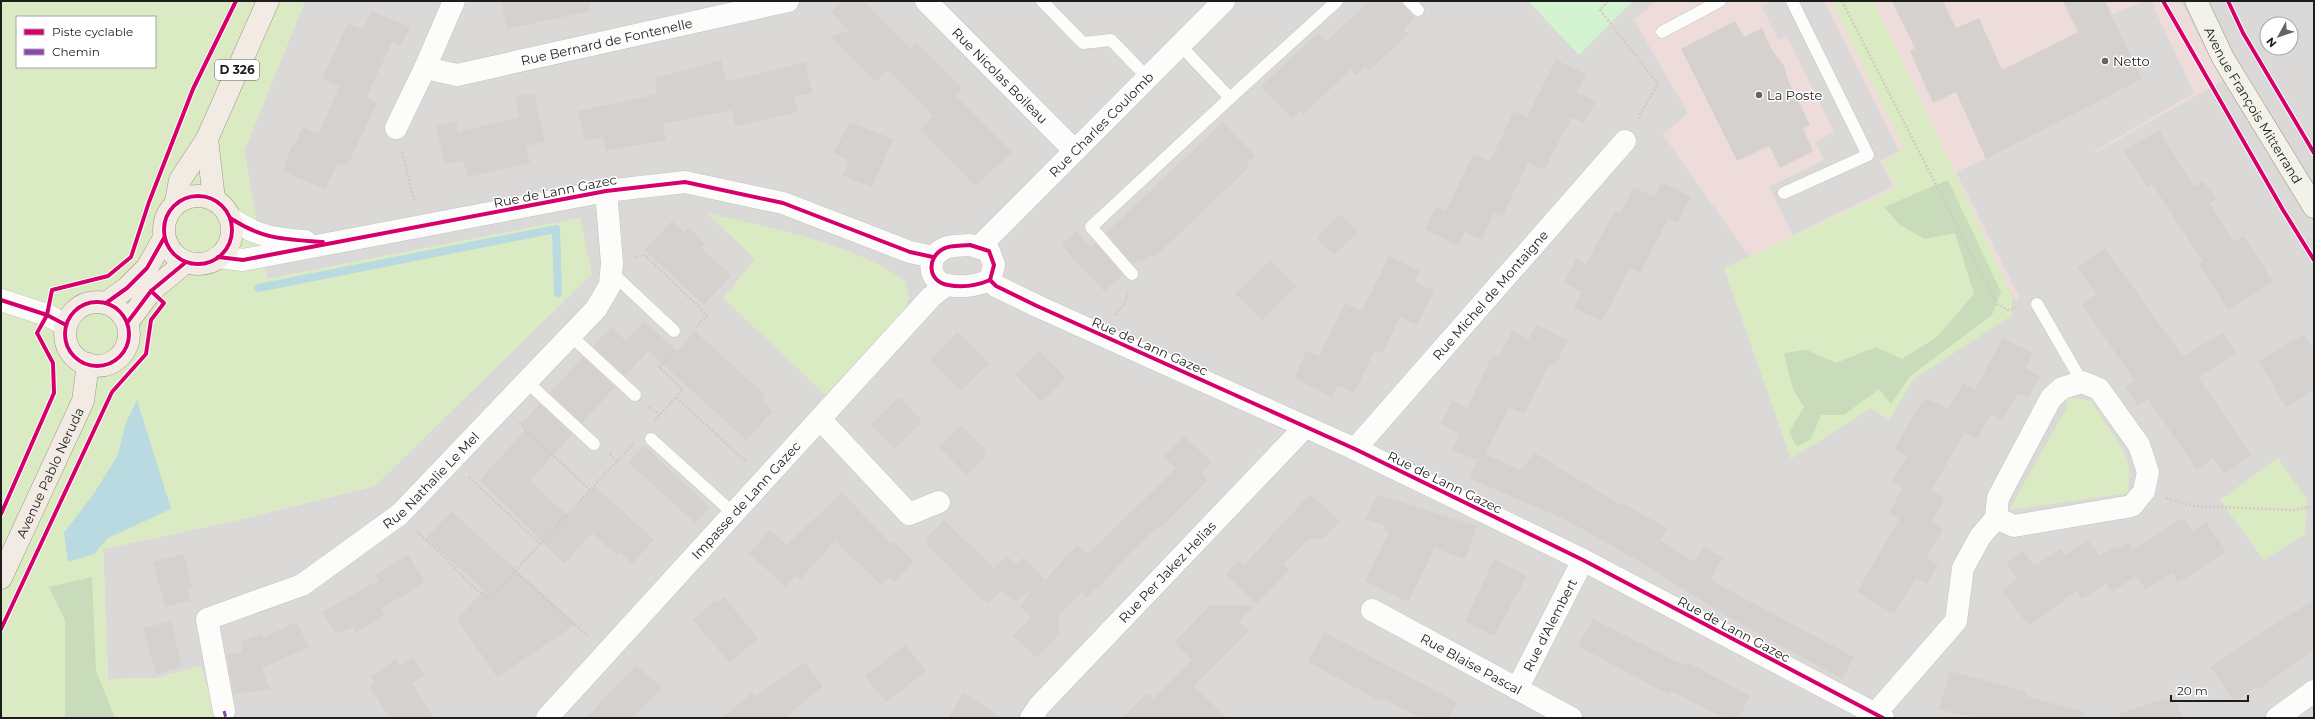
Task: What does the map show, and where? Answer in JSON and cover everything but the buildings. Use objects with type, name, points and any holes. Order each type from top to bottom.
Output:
[{"type":"main road","name":"D 326","points":[[176,202],[180,180],[207,139],[268,1]]},
{"type":"main road","name":"Avenue François Mitterrand","points":[[2196,1],[2223,58],[2314,207]]},
{"type":"main road","points":[[207,139],[214,199]]},
{"type":"main road","points":[[198,195],[214,199],[227,211],[230,218],[231,239],[226,250],[218,257],[203,264],[186,262],[169,249],[164,238],[164,221],[168,211],[176,202],[186,197],[198,195]]},
{"type":"main road","points":[[106,303],[126,288],[147,268],[164,238]]},
{"type":"main road","points":[[127,323],[151,291],[186,262]]},
{"type":"main road","points":[[96,301],[106,303],[123,314],[127,323],[129,332],[128,343],[124,352],[116,360],[108,364],[88,364],[78,360],[66,345],[66,326],[70,316],[77,308],[96,301]]},
{"type":"main road","name":"Avenue Pablo Neruda","points":[[1,578],[83,401],[88,364]]},
{"type":"street","points":[[396,128],[425,68],[454,1]]},
{"type":"street","name":"Rue Bernard de Fontenelle","points":[[425,68],[456,75],[788,1]]},
{"type":"street","name":"Rue Nicolas Boileau","points":[[926,1],[1074,150]]},
{"type":"street","name":"Rue Charles Coulomb","points":[[979,247],[1224,1]]},
{"type":"street","name":"Rue Michel de Montaigne","points":[[1354,449],[1625,141]]},
{"type":"street","name":"Rue de Lann Gazec","points":[[338,243],[606,190],[685,182],[783,202],[910,252],[933,257]]},
{"type":"street","name":"Rue Nathalie Le Mel","points":[[224,711],[207,619],[302,585],[400,514],[571,336],[596,309],[610,286],[611,272],[606,190]]},
{"type":"street","points":[[230,218],[249,231],[278,239],[338,243]]},
{"type":"street","points":[[218,257],[244,260],[338,243]]},
{"type":"street","points":[[970,245],[979,247],[989,251],[994,265],[990,280],[973,287],[946,285],[935,278],[930,268],[933,257],[944,248],[970,245]]},
{"type":"street","name":"Rue de Lann Gazec","points":[[990,280],[996,286],[1037,306],[1354,449],[1583,560],[1879,716]]},
{"type":"street","name":"Impasse de Lann Gazec","points":[[548,718],[930,297],[946,285]]},
{"type":"street","points":[[1,300],[48,315],[66,326]]},
{"type":"street","points":[[1879,716],[1956,621],[1963,568],[1980,537],[1996,518],[1998,498],[2051,398],[2062,388],[2082,382],[2099,389],[2139,445],[2148,472],[2144,491],[2132,506],[2014,526],[1996,518]]},
{"type":"street","points":[[820,419],[909,514],[939,502]]},
{"type":"street","name":"Rue Per Jakez Helias","points":[[1031,718],[1039,706],[1305,427]]},
{"type":"street","name":"Rue d'Alembert","points":[[1517,689],[1583,560]]},
{"type":"street","name":"Rue Blaise Pascal","points":[[1372,610],[1571,718]]},
{"type":"street","points":[[2277,718],[2314,692]]},
{"type":"lane","points":[[1042,1],[1083,43],[1111,40],[1147,77]]},
{"type":"lane","points":[[1132,274],[1091,227],[1336,1]]},
{"type":"lane","points":[[1409,1],[1418,10]]},
{"type":"lane","points":[[1662,32],[1720,1]]},
{"type":"lane","points":[[1784,194],[1868,155],[1792,1]]},
{"type":"lane","points":[[1180,45],[1230,98]]},
{"type":"lane","points":[[611,272],[674,331]]},
{"type":"lane","points":[[2037,304],[2082,382]]},
{"type":"lane","points":[[571,336],[635,395]]},
{"type":"lane","points":[[527,382],[594,444]]},
{"type":"lane","points":[[651,439],[733,513]]},
{"type":"path","points":[[1608,1],[1600,10],[1658,84],[1625,141]]},
{"type":"path","points":[[1842,1],[1997,304],[2008,310]]},
{"type":"path","points":[[396,128],[421,227]]},
{"type":"path","points":[[1115,315],[1125,302]]},
{"type":"path","points":[[654,421],[676,397],[764,479]]},
{"type":"path","points":[[503,407],[590,490]]},
{"type":"path","points":[[400,514],[479,592],[490,598],[638,438]]},
{"type":"path","points":[[452,461],[540,544]]},
{"type":"path","points":[[2144,491],[2193,506],[2295,510],[2314,506]]},
{"type":"path","points":[[515,571],[606,653]]},
{"type":"shaded area","points":[[305,1],[2314,1],[2314,718],[216,718],[201,666],[157,678],[108,679],[103,549],[234,521],[375,486],[580,218],[267,279],[244,151]]},
{"type":"shaded area","points":[[1656,1],[2181,1],[2222,81],[2091,155],[2133,221],[2016,301],[1948,168],[1755,259],[1746,252],[1663,135],[1688,113],[1634,20]]},
{"type":"shaded area","points":[[1771,1],[1824,1],[1899,151],[1880,161],[1893,186],[1793,235],[1769,187],[1824,160],[1815,142],[1834,132],[1787,36],[1778,40],[1761,6]]},
{"type":"shaded area","points":[[2145,1],[2151,1],[2194,93],[2095,151],[2139,222],[2077,267],[2020,299],[1956,172],[1986,159],[2142,79],[2111,15]]},
{"type":"shaded area","points":[[673,412],[739,471],[714,496],[651,439]]},
{"type":"shaded area","points":[[258,541],[285,591],[228,611],[207,560]]},
{"type":"green space","points":[[1,1],[305,1],[244,151],[267,279],[580,218],[592,274],[375,486],[234,521],[103,549],[108,679],[157,678],[201,666],[216,718],[1,718]]},
{"type":"green space","points":[[1528,1],[1633,1],[1579,55]]},
{"type":"green space","points":[[1831,1],[1874,1],[2013,297],[2012,315],[1913,380],[1889,420],[1871,408],[1791,459],[1724,268],[1896,188],[1883,162],[1904,148]]},
{"type":"green space","points":[[1948,180],[2001,292],[1992,315],[1910,376],[1891,404],[1879,389],[1844,415],[1821,415],[1811,439],[1797,447],[1789,432],[1804,407],[1793,389],[1784,353],[1807,350],[1836,363],[1876,347],[1902,359],[1937,337],[1974,294],[1955,233],[1925,239],[1900,225],[1884,207]]},
{"type":"green space","points":[[707,213],[784,231],[835,246],[883,267],[905,281],[909,297],[903,314],[829,398],[723,298],[755,259]]},
{"type":"green space","points":[[2068,397],[2091,401],[2124,451],[2130,472],[2128,493],[2009,510],[2066,409]]},
{"type":"green space","points":[[2278,458],[2307,500],[2305,534],[2264,560],[2220,500]]},
{"type":"green space","points":[[92,577],[96,671],[115,718],[65,718],[65,620],[49,587]]},
{"type":"water","points":[[137,400],[171,509],[108,538],[94,554],[68,562],[64,533],[93,495],[118,455],[125,425]]},
{"type":"waterway","points":[[258,288],[556,229],[558,293]]},
{"type":"marked path","points":[[224,711],[226,718]]},
{"type":"cycle path","points":[[1,514],[54,393],[53,363],[37,333],[47,315],[52,290],[108,276],[131,257],[149,202],[193,89],[236,1]]},
{"type":"cycle path","points":[[2163,1],[2283,210],[2314,260]]},
{"type":"cycle path","points":[[2228,1],[2243,33],[2314,153]]},
{"type":"cycle path","points":[[218,257],[243,260],[606,191],[685,182],[783,203],[910,252],[933,257]]},
{"type":"cycle path","points":[[191,196],[205,196],[217,201],[227,211],[232,223],[232,230],[232,237],[227,249],[217,259],[205,264],[191,264],[179,259],[169,249],[164,237],[164,223],[169,211],[179,201],[191,196]]},
{"type":"cycle path","points":[[230,218],[253,231],[275,237],[323,242]]},
{"type":"cycle path","points":[[106,303],[127,288],[147,268],[164,238]]},
{"type":"cycle path","points":[[970,245],[989,251],[994,265],[990,280],[975,285],[959,286],[941,283],[936,279],[933,275],[932,264],[938,253],[949,247],[970,245]]},
{"type":"cycle path","points":[[127,323],[151,291],[186,262]]},
{"type":"cycle path","points":[[990,280],[996,286],[1037,306],[1355,449],[1583,560],[1883,718]]},
{"type":"cycle path","points":[[1,629],[112,392],[146,354],[151,320],[164,303],[151,291]]},
{"type":"cycle path","points":[[1,300],[47,315],[66,325]]},
{"type":"cycle path","points":[[97,302],[109,304],[120,311],[127,322],[129,334],[127,346],[120,357],[109,364],[97,366],[85,364],[74,357],[67,346],[65,334],[67,322],[74,311],[85,304],[97,302]]},
{"type":"place","name":"Netto","points":[[2105,61]]},
{"type":"place","name":"La Poste","points":[[1759,95]]}]
